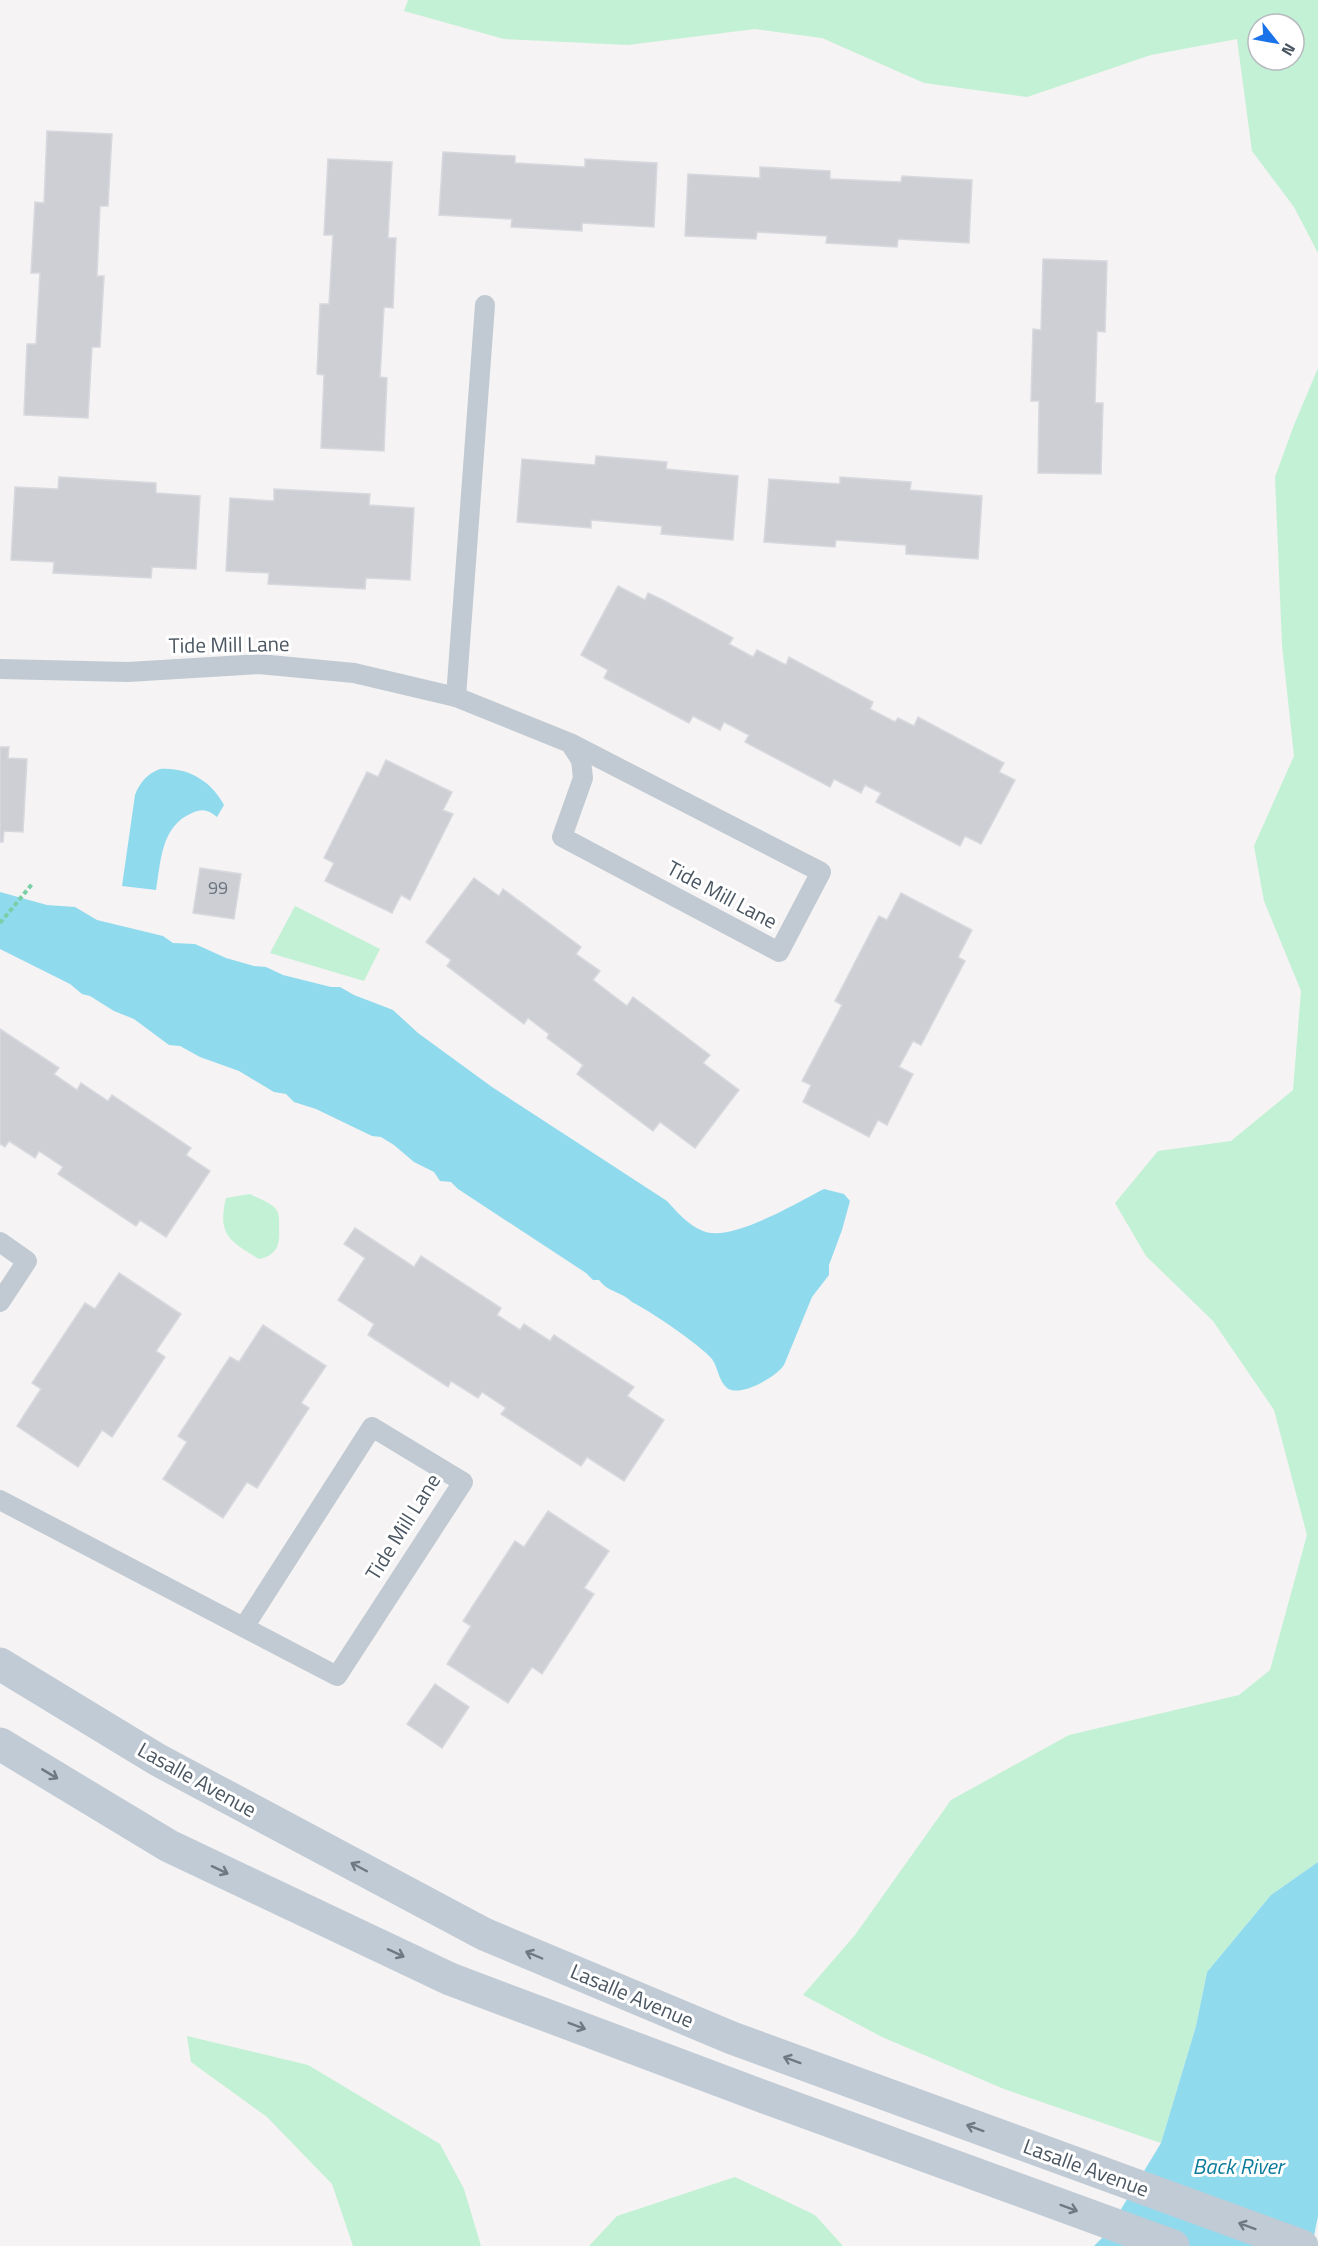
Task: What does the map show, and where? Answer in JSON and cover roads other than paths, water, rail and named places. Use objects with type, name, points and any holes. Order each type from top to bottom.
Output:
[{"type":"main road","name":"Lasalle Avenue","points":[[0,1664],[158,1760],[484,1934],[732,2038],[1302,2246]]},
{"type":"main road","name":"Lasalle Avenue","points":[[0,1744],[170,1846],[450,1978],[1173,2246]]},
{"type":"lane","points":[[456,697],[485,305]]},
{"type":"lane","name":"Tide Mill Lane","points":[[0,669],[128,672],[259,664],[354,673],[456,697],[570,743],[821,872],[779,952],[562,837],[583,778],[581,760],[570,743]]},
{"type":"lane","points":[[0,1242],[27,1260],[0,1302]]},
{"type":"lane","name":"Tide Mill Lane","points":[[0,1500],[337,1676],[463,1482],[372,1427],[244,1627]]},
{"type":"water","points":[[160,769],[180,770],[198,777],[219,796],[224,805],[217,817],[202,810],[192,813],[174,826],[168,835],[161,856],[156,890],[122,886],[135,795],[144,779]]},
{"type":"water","points":[[0,892],[47,905],[75,907],[97,920],[163,936],[173,943],[195,944],[226,958],[266,967],[283,975],[331,987],[340,987],[393,1010],[418,1033],[492,1087],[667,1201],[688,1222],[703,1231],[715,1233],[747,1226],[824,1189],[844,1194],[850,1201],[829,1265],[829,1275],[812,1297],[784,1365],[774,1375],[757,1385],[740,1390],[727,1388],[712,1359],[686,1337],[599,1280],[593,1280],[451,1182],[440,1181],[434,1172],[414,1162],[381,1137],[372,1136],[316,1109],[294,1102],[286,1094],[274,1092],[239,1071],[200,1057],[180,1046],[169,1045],[134,1019],[114,1011],[90,996],[82,994],[70,984],[0,949]]},
{"type":"water","name":"Back River","points":[[1318,1862],[1318,2216],[1312,2246],[1094,2246],[1106,2234],[1161,2143],[1196,2026],[1207,1972],[1271,1895]]}]
